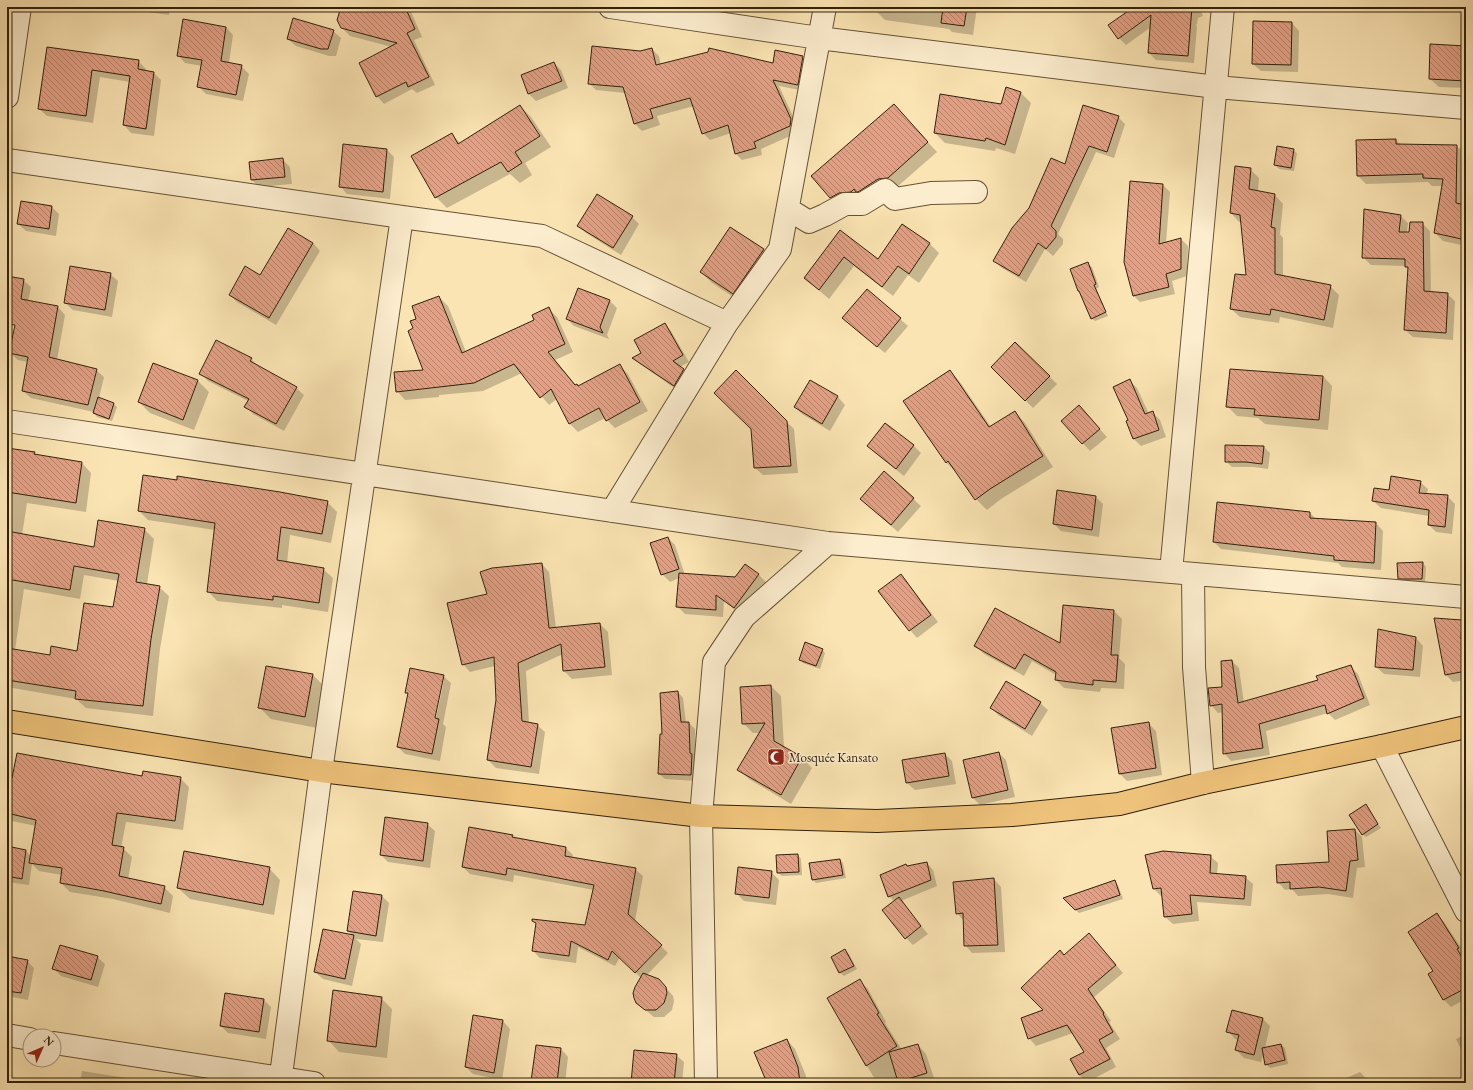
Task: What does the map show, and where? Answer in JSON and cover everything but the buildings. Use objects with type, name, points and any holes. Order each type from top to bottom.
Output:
[{"type":"main road","points":[[7,721],[321,771],[701,816],[877,821],[1012,815],[1119,804],[1203,783],[1466,727]]},
{"type":"street","points":[[7,97],[20,7]]},
{"type":"street","points":[[610,7],[819,38],[1216,87],[1466,108]]},
{"type":"street","points":[[612,511],[727,323],[780,249],[825,7]]},
{"type":"street","points":[[1171,572],[1223,7]]},
{"type":"street","points":[[7,160],[542,236],[727,323]]},
{"type":"street","points":[[788,210],[809,222],[845,204],[862,204],[885,190],[895,199],[931,193],[976,192]]},
{"type":"street","points":[[280,1081],[321,771],[402,217]]},
{"type":"street","points":[[7,421],[828,542],[1466,597]]},
{"type":"street","points":[[706,1083],[701,816],[714,662],[744,617],[828,542]]},
{"type":"street","points":[[1193,574],[1194,667],[1203,783]]},
{"type":"street","points":[[1382,746],[1466,911]]},
{"type":"street","points":[[7,1036],[22,1038]]},
{"type":"street","points":[[62,1044],[280,1081],[314,1083]]},
{"type":"place","name":"Mosquée Kansato","points":[[776,757]]}]
